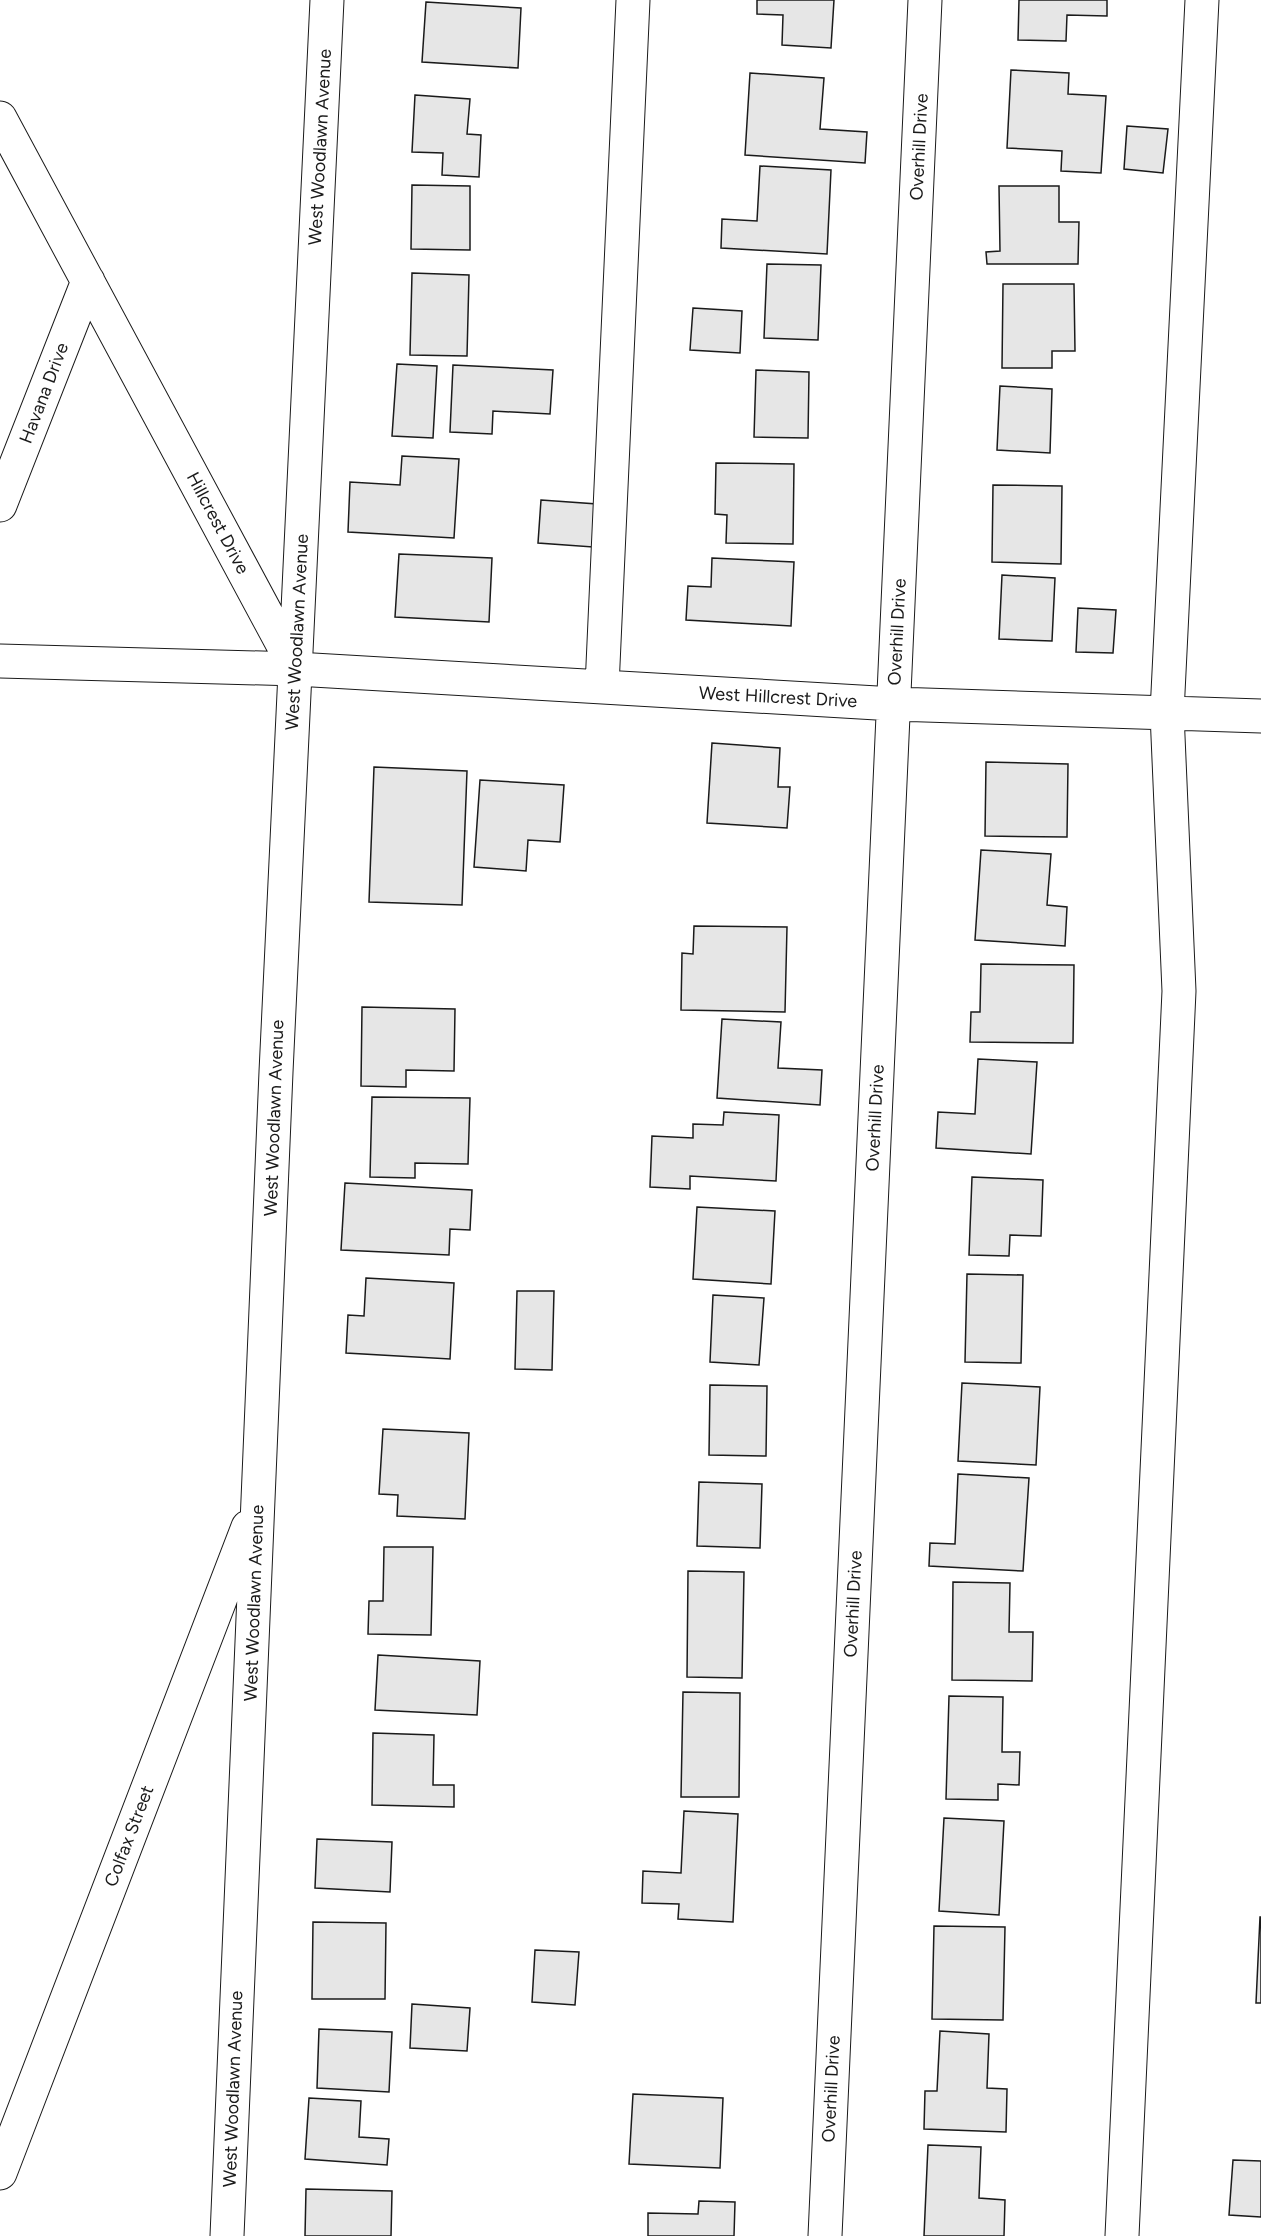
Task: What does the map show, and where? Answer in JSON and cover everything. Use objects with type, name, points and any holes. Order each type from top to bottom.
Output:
[{"type":"street","name":"West Woodlawn Avenue","points":[[227,2236],[276,1072],[327,0]]},
{"type":"street","points":[[602,687],[633,0]]},
{"type":"street","name":"Overhill Drive","points":[[825,2236],[926,0]]},
{"type":"street","points":[[1122,2236],[1179,991],[1167,713],[1203,0]]},
{"type":"street","name":"Hillcrest Drive","points":[[0,118],[296,669]]},
{"type":"street","name":"Havana Drive","points":[[0,505],[88,281]]},
{"type":"street","points":[[0,661],[296,669]]},
{"type":"street","name":"West Hillcrest Drive","points":[[296,669],[894,704],[1261,716]]},
{"type":"street","name":"Colfax Street","points":[[0,2173],[258,1500]]},
{"type":"building","points":[[757,0],[834,0],[831,48],[782,45],[783,15],[757,14]]},
{"type":"building","points":[[1019,0],[1107,0],[1107,16],[1067,15],[1066,41],[1018,40]]},
{"type":"building","points":[[426,2],[521,8],[518,68],[422,62]]},
{"type":"building","points":[[1011,70],[1069,73],[1068,94],[1106,96],[1101,173],[1061,171],[1062,151],[1007,148]]},
{"type":"building","points":[[750,73],[824,78],[820,129],[867,132],[865,163],[745,155]]},
{"type":"building","points":[[415,95],[470,99],[467,134],[481,135],[479,177],[442,175],[443,153],[412,152]]},
{"type":"building","points":[[1127,126],[1168,129],[1163,173],[1124,169]]},
{"type":"building","points":[[760,166],[831,170],[827,254],[721,248],[722,219],[757,221]]},
{"type":"building","points":[[412,185],[470,186],[470,250],[411,249]]},
{"type":"building","points":[[999,186],[1059,186],[1059,222],[1079,222],[1078,264],[987,264],[986,252],[1000,251]]},
{"type":"building","points":[[767,264],[821,265],[818,340],[764,338]]},
{"type":"building","points":[[412,273],[469,275],[467,356],[410,355]]},
{"type":"building","points":[[1003,284],[1074,284],[1075,351],[1052,351],[1052,368],[1002,368]]},
{"type":"building","points":[[693,308],[742,311],[740,353],[690,350]]},
{"type":"building","points":[[397,364],[437,366],[433,438],[392,436]]},
{"type":"building","points":[[453,365],[553,370],[550,414],[493,411],[492,434],[450,432]]},
{"type":"building","points":[[756,370],[809,372],[808,438],[754,437]]},
{"type":"building","points":[[1000,386],[1052,389],[1050,453],[997,450]]},
{"type":"building","points":[[402,456],[459,459],[454,538],[348,532],[350,482],[400,485]]},
{"type":"building","points":[[716,463],[794,464],[793,544],[726,543],[727,515],[715,514]]},
{"type":"building","points":[[993,485],[1062,486],[1061,564],[992,562]]},
{"type":"building","points":[[541,500],[597,504],[593,547],[538,543]]},
{"type":"building","points":[[399,554],[492,558],[489,622],[395,617]]},
{"type":"building","points":[[712,558],[794,562],[791,626],[686,620],[688,586],[711,587]]},
{"type":"building","points":[[1002,575],[1055,578],[1052,641],[999,639]]},
{"type":"building","points":[[1078,608],[1116,610],[1113,653],[1076,652]]},
{"type":"building","points":[[712,743],[780,748],[778,787],[790,787],[787,828],[707,823]]},
{"type":"building","points":[[986,762],[1068,764],[1067,837],[985,836]]},
{"type":"building","points":[[374,767],[467,771],[462,905],[369,902]]},
{"type":"building","points":[[480,780],[564,785],[560,842],[528,840],[526,871],[474,867]]},
{"type":"building","points":[[981,850],[1051,854],[1047,905],[1067,907],[1065,946],[975,940]]},
{"type":"building","points":[[694,926],[787,927],[785,1012],[681,1010],[682,953],[693,954]]},
{"type":"building","points":[[981,964],[1074,965],[1073,1043],[970,1042],[971,1012],[980,1012]]},
{"type":"building","points":[[362,1007],[455,1009],[454,1071],[406,1070],[406,1087],[361,1086]]},
{"type":"building","points":[[722,1019],[781,1022],[778,1068],[822,1070],[820,1105],[717,1098]]},
{"type":"building","points":[[978,1059],[1037,1062],[1031,1154],[936,1148],[938,1112],[975,1114]]},
{"type":"building","points":[[372,1097],[470,1098],[468,1164],[415,1163],[415,1178],[370,1177]]},
{"type":"building","points":[[724,1112],[779,1115],[776,1181],[690,1176],[690,1189],[650,1187],[652,1136],[693,1138],[693,1124],[723,1125]]},
{"type":"building","points":[[972,1177],[1043,1180],[1041,1236],[1010,1235],[1009,1256],[969,1255]]},
{"type":"building","points":[[345,1183],[472,1190],[470,1230],[450,1229],[449,1255],[341,1250]]},
{"type":"building","points":[[697,1207],[775,1211],[771,1284],[693,1279]]},
{"type":"building","points":[[967,1274],[1023,1275],[1021,1363],[965,1362]]},
{"type":"building","points":[[366,1278],[454,1283],[450,1359],[346,1353],[348,1315],[364,1316]]},
{"type":"building","points":[[517,1291],[554,1291],[552,1370],[515,1369]]},
{"type":"building","points":[[713,1295],[764,1298],[759,1365],[710,1362]]},
{"type":"building","points":[[962,1383],[1040,1387],[1036,1465],[958,1461]]},
{"type":"building","points":[[710,1385],[767,1386],[766,1456],[709,1455]]},
{"type":"building","points":[[383,1429],[469,1433],[465,1519],[397,1516],[398,1495],[379,1494]]},
{"type":"building","points":[[958,1474],[1029,1478],[1023,1571],[929,1566],[930,1543],[955,1544]]},
{"type":"building","points":[[699,1482],[762,1484],[760,1548],[697,1546]]},
{"type":"building","points":[[384,1547],[433,1547],[431,1635],[368,1634],[369,1601],[383,1601]]},
{"type":"building","points":[[688,1571],[744,1572],[742,1678],[687,1677]]},
{"type":"building","points":[[953,1582],[1010,1583],[1009,1632],[1033,1632],[1032,1681],[952,1680]]},
{"type":"building","points":[[378,1655],[480,1661],[477,1715],[375,1710]]},
{"type":"building","points":[[683,1692],[740,1693],[739,1797],[681,1797]]},
{"type":"building","points":[[949,1696],[1003,1697],[1002,1752],[1020,1752],[1019,1785],[998,1784],[998,1800],[946,1799]]},
{"type":"building","points":[[373,1733],[434,1735],[433,1785],[454,1785],[454,1807],[372,1805]]},
{"type":"building","points":[[684,1811],[738,1814],[733,1922],[678,1919],[679,1904],[642,1903],[643,1871],[681,1873]]},
{"type":"building","points":[[944,1818],[1004,1821],[999,1915],[939,1911]]},
{"type":"building","points":[[317,1839],[392,1842],[390,1892],[315,1888]]},
{"type":"building","points":[[1260,1917],[1261,2003],[1256,2003]]},
{"type":"building","points":[[313,1922],[386,1923],[385,1999],[312,1999]]},
{"type":"building","points":[[934,1926],[1005,1927],[1003,2020],[932,2019]]},
{"type":"building","points":[[535,1950],[579,1952],[575,2005],[532,2002]]},
{"type":"building","points":[[412,2004],[470,2008],[467,2051],[410,2048]]},
{"type":"building","points":[[319,2029],[392,2032],[389,2092],[317,2088]]},
{"type":"building","points":[[940,2031],[989,2034],[987,2088],[1007,2089],[1006,2132],[924,2129],[925,2091],[937,2091]]},
{"type":"building","points":[[633,2094],[723,2098],[720,2168],[629,2164]]},
{"type":"building","points":[[309,2098],[361,2101],[359,2137],[389,2139],[387,2165],[305,2159]]},
{"type":"building","points":[[928,2145],[981,2147],[979,2198],[1005,2200],[1004,2236],[924,2236]]},
{"type":"building","points":[[1233,2160],[1261,2161],[1261,2217],[1229,2215]]},
{"type":"building","points":[[306,2189],[392,2191],[391,2236],[305,2236]]},
{"type":"building","points":[[699,2201],[735,2202],[734,2236],[648,2236],[648,2213],[698,2214]]}]
